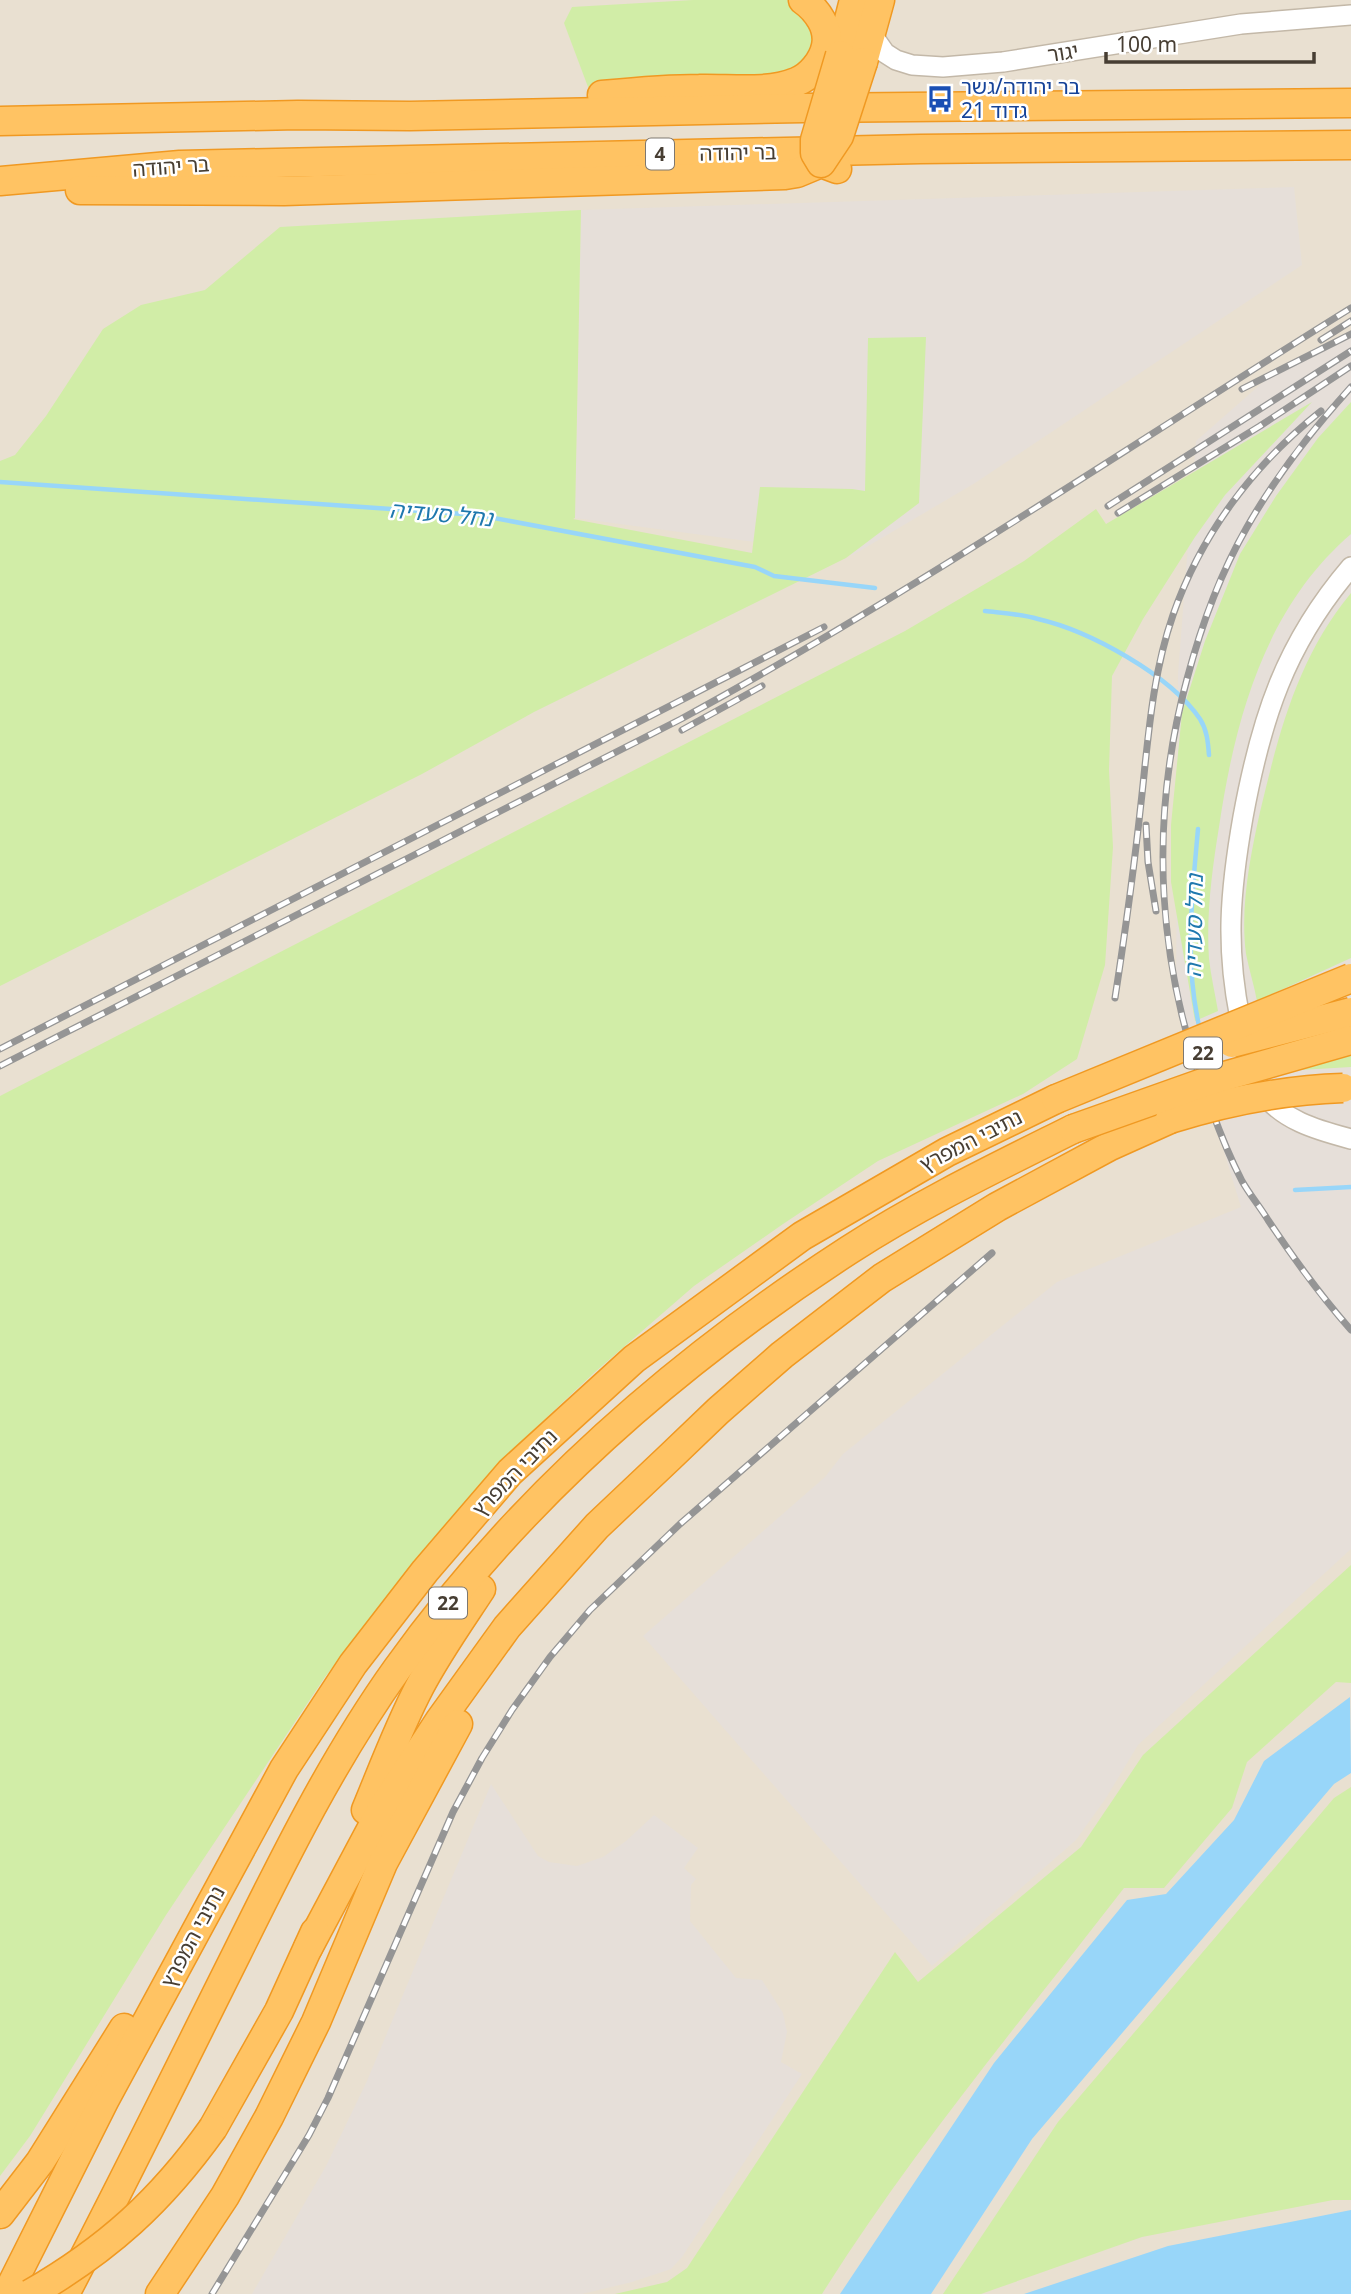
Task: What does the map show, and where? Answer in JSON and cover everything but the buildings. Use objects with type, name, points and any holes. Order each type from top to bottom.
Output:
[{"type":"highway","points":[[298,115],[418,111],[650,91],[782,86],[797,82],[812,72],[827,44],[827,34],[818,15],[803,0]]},
{"type":"highway","points":[[852,59],[871,33],[880,0]]},
{"type":"highway","points":[[0,190],[284,191],[785,175],[807,170],[821,163],[839,136],[852,59],[852,2]]},
{"type":"highway","name":"בר יהודה","points":[[0,121],[803,108],[1351,103]]},
{"type":"highway","name":"בר יהודה","points":[[0,181],[180,165],[920,149],[1351,145]]},
{"type":"highway","points":[[821,163],[837,169],[1068,166],[1241,158],[1322,146]]},
{"type":"highway","points":[[1056,1099],[1351,978]]},
{"type":"highway","name":"נתיבי המפרץ","points":[[7,2294],[105,2099],[284,1769],[353,1664],[434,1561],[510,1472],[634,1359],[802,1236],[890,1183],[1056,1099],[1226,1045],[1351,1012]]},
{"type":"highway","name":"נתיבי המפרץ","points":[[65,2294],[323,1787],[383,1690],[461,1586],[533,1504],[601,1440],[688,1366],[771,1303],[851,1248],[954,1189],[1073,1129],[1211,1080],[1351,1040]]},
{"type":"highway","points":[[30,2294],[60,2277],[116,2237],[170,2185],[213,2128],[257,2052],[308,1948],[382,1809],[440,1720],[508,1627],[597,1526],[718,1411],[782,1355],[882,1278],[998,1207],[1110,1146],[1170,1119],[1216,1105],[1259,1095],[1347,1088]]},
{"type":"highway","points":[[308,1948],[401,1725],[420,1687],[461,1618],[499,1563],[555,1490],[601,1440]]},
{"type":"highway","points":[[160,2294],[225,2196],[269,2117],[316,2022],[383,1863],[470,1702],[515,1632],[597,1526]]},
{"type":"highway","points":[[0,2214],[47,2152],[284,1769]]},
{"type":"highway","points":[[74,2294],[158,2111]]},
{"type":"street","name":"יגור","points":[[871,33],[885,53],[896,60],[912,65],[943,67],[1003,62],[1241,24],[1348,10]]},
{"type":"street","points":[[1351,567],[1319,606],[1298,640],[1263,725],[1237,850],[1229,938],[1233,987],[1250,1066],[1260,1090],[1294,1119],[1310,1127],[1351,1139]]},
{"type":"shaded area","points":[[0,0],[1351,0],[1351,2294],[0,2294]]},
{"type":"shaded area","points":[[1294,187],[1302,265],[975,483],[853,555],[575,518],[581,210]]},
{"type":"shaded area","points":[[1351,331],[1351,1549],[1138,1745],[1106,1798],[1076,1840],[932,1966],[643,1636],[825,1477],[843,1454],[1057,1282],[1241,1207],[1176,996],[1178,674],[1196,441],[1270,376]]},
{"type":"shaded area","points":[[491,1784],[538,1856],[549,1862],[577,1866],[603,1857],[626,1841],[654,1815],[698,1848],[684,1868],[696,1879],[691,1885],[690,1921],[736,1978],[762,1980],[783,2013],[787,2032],[781,2062],[802,2074],[682,2257],[671,2269],[582,2294],[252,2294],[326,2166],[367,2081]]},
{"type":"green space","points":[[693,0],[792,0],[821,31],[798,76],[588,87],[564,23],[572,7]]},
{"type":"green space","points":[[581,210],[573,519],[752,553],[760,487],[865,491],[868,338],[926,337],[919,503],[846,558],[534,712],[422,774],[0,986],[0,461],[15,455],[46,416],[103,329],[141,305],[205,290],[280,227]]},
{"type":"green space","points":[[1312,402],[1225,495],[1143,619],[1112,676],[1109,770],[1113,847],[1105,965],[1077,1059],[1023,1094],[878,1161],[783,1224],[694,1286],[595,1372],[528,1435],[441,1531],[325,1677],[166,1915],[30,2136],[0,2176],[0,1096],[905,631],[1024,561],[1096,509],[1106,524]]},
{"type":"green space","points":[[1351,402],[1351,534],[1321,563],[1296,596],[1276,631],[1245,706],[1226,786],[1210,893],[1209,959],[1218,1011],[1195,1021],[1171,882],[1171,825],[1182,713],[1205,641],[1240,554],[1276,496],[1318,438]]},
{"type":"green space","points":[[1351,593],[1351,958],[1257,1001],[1246,954],[1244,918],[1250,864],[1260,812],[1283,724],[1304,669],[1317,643]]},
{"type":"green space","points":[[1351,1050],[1351,1067],[1265,1072]]},
{"type":"green space","points":[[1351,1565],[1351,1683],[1336,1682],[1247,1762],[1232,1808],[1164,1888],[1124,1888],[892,2189],[822,2294],[615,2294],[667,2282],[687,2268],[895,1952],[918,1982],[1081,1847],[1143,1755]]},
{"type":"green space","points":[[1351,1787],[1351,2200],[1333,2200],[1142,2237],[981,2294],[943,2294],[1058,2122],[1334,1798]]},
{"type":"water","points":[[1350,1697],[1351,1773],[1334,1784],[1032,2139],[931,2294],[840,2294],[994,2063],[1127,1900],[1166,1894],[1234,1820],[1264,1761]]},
{"type":"water","points":[[1351,2210],[1351,2294],[1024,2294],[1168,2246]]},
{"type":"waterway","name":"נחל סעדיה","points":[[0,482],[478,515],[755,567],[774,576],[875,588]]},
{"type":"waterway","name":"נחל סעדיה","points":[[985,611],[1025,616],[1081,633],[1149,671],[1169,686],[1200,719],[1208,741],[1209,755]]},
{"type":"waterway","name":"נחל סעדיה","points":[[1198,829],[1191,955],[1200,1030]]},
{"type":"waterway","name":"נחל סעדיה","points":[[1205,1048],[1210,1063]]},
{"type":"waterway","name":"נחל סעדיה","points":[[1295,1190],[1351,1187]]},
{"type":"railway","points":[[0,1066],[681,719],[767,671],[936,570],[1351,308]]},
{"type":"railway","points":[[1321,340],[1351,321]]},
{"type":"railway","points":[[1242,389],[1351,334]]},
{"type":"railway","points":[[1108,506],[1351,351]]},
{"type":"railway","points":[[1118,513],[1260,426],[1351,366]]},
{"type":"railway","points":[[1351,387],[1282,472],[1237,545],[1220,582],[1192,659],[1175,733],[1163,841],[1169,949],[1179,1002],[1193,1055],[1218,1127],[1248,1191],[1308,1276],[1351,1330]]},
{"type":"railway","points":[[1115,998],[1152,708],[1160,661],[1173,615],[1199,556],[1232,503],[1274,454],[1321,411]]},
{"type":"railway","points":[[0,1049],[824,627]]},
{"type":"railway","points":[[682,730],[762,686]]},
{"type":"railway","points":[[1146,825],[1148,862],[1156,911]]},
{"type":"railway","points":[[212,2294],[309,2135],[328,2098],[453,1812],[512,1710],[550,1657],[590,1610],[680,1524],[992,1253]]},
{"type":"place","name":"בר יהודה/גשר גדוד 21","points":[[940,99]]}]
